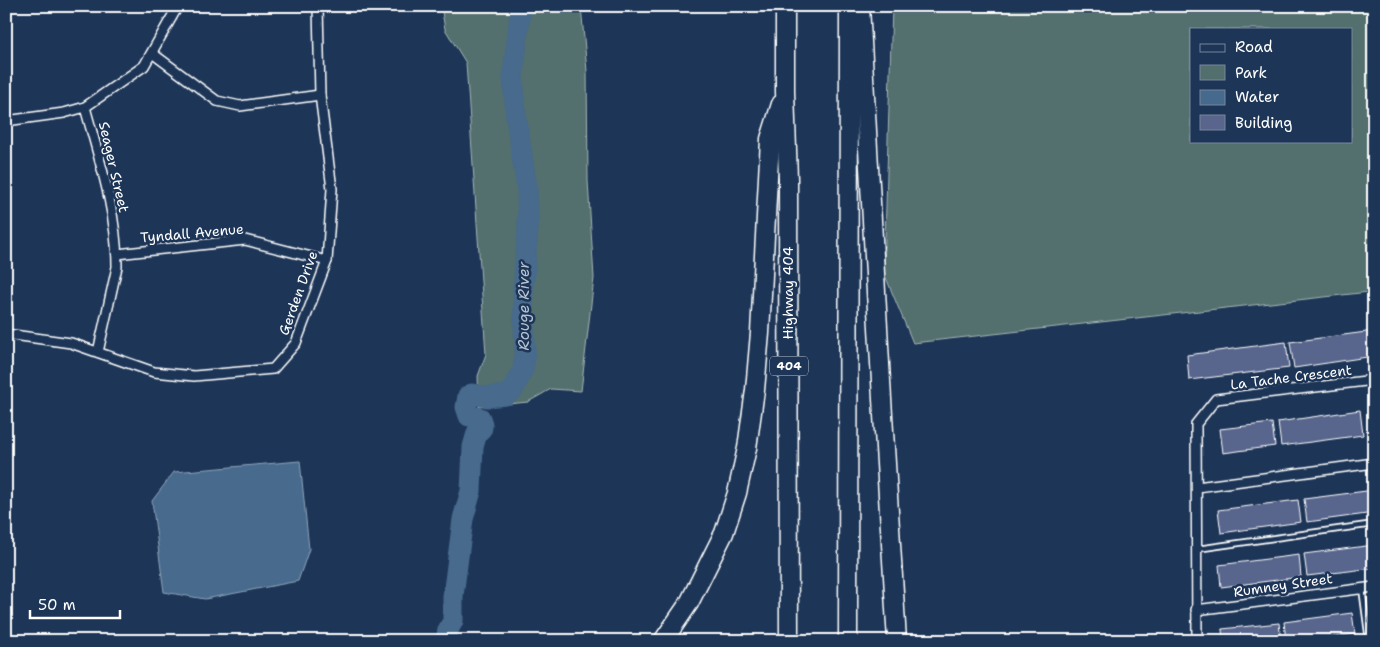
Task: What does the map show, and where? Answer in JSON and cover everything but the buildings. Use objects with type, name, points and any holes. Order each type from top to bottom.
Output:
[{"type":"highway","name":"Highway 404","points":[[786,6],[789,641]]},
{"type":"highway","points":[[848,641],[849,6]]},
{"type":"highway","points":[[860,6],[897,641]]},
{"type":"highway","points":[[663,641],[689,603],[724,533],[737,493],[743,466],[755,390],[759,343],[770,139],[785,91]]},
{"type":"street","points":[[6,121],[64,113],[85,107],[144,66],[178,6]]},
{"type":"street","name":"Gerden Drive","points":[[6,334],[71,343],[154,372],[194,376],[273,369],[296,343],[327,261],[332,188],[320,95],[318,6]]},
{"type":"street","points":[[152,54],[217,101],[240,106],[320,95]]},
{"type":"street","name":"Seager Street","points":[[85,107],[109,195],[117,254],[98,352]]},
{"type":"street","name":"Tyndall Avenue","points":[[117,254],[245,240],[327,261]]},
{"type":"street","name":"La Tache Crescent","points":[[1197,641],[1196,424],[1216,400],[1374,380]]},
{"type":"street","points":[[1197,487],[1374,463]]},
{"type":"street","name":"Rumney Street","points":[[1196,610],[1374,587]]},
{"type":"lane","points":[[1197,549],[1374,524]]},
{"type":"lane","points":[[1362,588],[1369,641]]},
{"type":"green space","points":[[441,6],[581,6],[587,71],[588,181],[594,278],[581,391],[551,389],[528,402],[479,407],[478,376],[486,354],[466,63],[445,29]]},
{"type":"green space","points":[[892,6],[1374,6],[1374,289],[1369,292],[913,343],[884,273]]},
{"type":"water","points":[[300,461],[309,549],[298,581],[205,599],[164,592],[152,501],[174,472]]},
{"type":"waterway","name":"Rouge River","points":[[446,641],[448,630],[453,621],[453,596],[463,519],[471,491],[473,447],[477,433],[482,428],[480,418],[469,416],[466,407],[468,396],[472,394],[487,397],[506,395],[513,390],[523,369],[525,355],[523,290],[528,228],[527,189],[516,117],[513,76],[521,6]]}]
